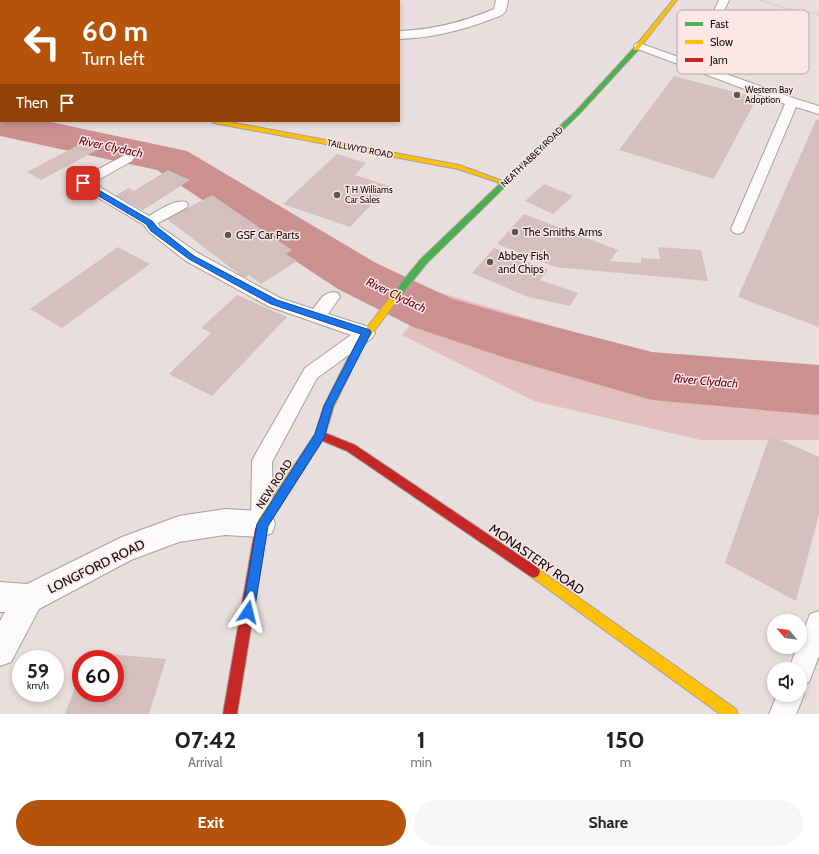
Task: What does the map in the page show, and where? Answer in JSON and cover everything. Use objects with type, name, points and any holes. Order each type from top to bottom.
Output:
[{"type":"main road","name":"NEATH ABBEY ROAD","points":[[384,310],[424,261],[578,112],[639,46],[674,0]]},
{"type":"main road","name":"TAILLWYD ROAD","points":[[219,122],[459,167],[505,183]]},
{"type":"main road","name":"NEW ROAD","points":[[230,714],[262,524],[320,435],[328,406],[366,333],[384,310]]},
{"type":"main road","name":"MONASTERY ROAD","points":[[320,435],[352,448],[516,559],[704,705],[731,714]]},
{"type":"street","points":[[400,35],[422,35],[471,24],[500,11],[502,0]]},
{"type":"street","name":"LONGFORD ROAD","points":[[29,599],[122,550],[178,529],[225,522],[262,524]]},
{"type":"street","points":[[0,597],[29,599],[0,651]]},
{"type":"lane","points":[[719,10],[724,0]]},
{"type":"lane","points":[[639,46],[677,60]]},
{"type":"lane","points":[[716,74],[792,102],[819,110]]},
{"type":"lane","points":[[738,229],[792,102]]},
{"type":"lane","points":[[127,158],[83,183],[149,222],[154,229],[192,258],[274,302],[366,333]]},
{"type":"lane","points":[[149,222],[181,205]]},
{"type":"lane","points":[[316,316],[332,297]]},
{"type":"lane","points":[[262,524],[262,461],[311,373],[366,333]]},
{"type":"lane","points":[[804,662],[819,623]]},
{"type":"lane","points":[[782,714],[788,702]]},
{"type":"path","points":[[760,0],[791,10]]},
{"type":"path","points":[[809,13],[819,14]]},
{"type":"shaded area","points":[[438,292],[702,370],[819,374],[819,440],[701,440],[534,401],[402,335]]},
{"type":"building","points":[[674,76],[757,98],[714,179],[619,150]]},
{"type":"building","points":[[816,120],[819,120],[819,327],[738,297]]},
{"type":"building","points":[[82,143],[97,150],[41,180],[27,172]]},
{"type":"building","name":"T H Williams Car Sales","points":[[337,154],[366,163],[355,175],[389,186],[350,227],[283,204]]},
{"type":"building","points":[[168,170],[190,180],[143,210],[115,196],[128,188],[134,191]]},
{"type":"building","points":[[544,184],[573,196],[553,214],[525,201]]},
{"type":"building","name":"GSF Car Parts","points":[[212,195],[292,250],[286,254],[297,261],[261,284],[249,275],[244,278],[167,219]]},
{"type":"building","points":[[524,214],[618,250],[610,261],[641,263],[641,258],[660,259],[658,247],[701,250],[708,281],[555,267],[497,244]]},
{"type":"building","points":[[118,247],[150,264],[62,328],[30,309]]},
{"type":"building","points":[[494,248],[548,270],[540,280],[578,293],[570,306],[528,297],[472,273]]},
{"type":"building","points":[[237,295],[287,317],[212,396],[169,374],[211,333],[201,328]]},
{"type":"building","points":[[770,435],[819,457],[819,514],[796,601],[725,563]]},
{"type":"building","points":[[124,655],[166,659],[149,714],[65,714],[72,695],[72,702],[124,702]]},
{"type":"waterway","name":"River Clydach","points":[[0,124],[171,160],[357,276],[433,313],[509,337],[652,376],[819,390]]},
{"type":"traffic: fast","points":[[398,293],[424,261],[578,112],[636,49]]},
{"type":"traffic: slow","points":[[636,49],[675,0]]},
{"type":"traffic: slow","points":[[219,122],[459,167],[505,183]]},
{"type":"traffic: slow","points":[[261,529],[262,524],[320,435],[329,406],[359,344],[398,293]]},
{"type":"traffic: slow","points":[[534,572],[731,714]]},
{"type":"traffic: jam","points":[[320,435],[351,448],[534,572]]},
{"type":"traffic: jam","points":[[230,714],[261,529]]},
{"type":"place","name":"Western Bay Adoption","points":[[737,95]]},
{"type":"place","name":"T H Williams Car Sales","points":[[337,195]]},
{"type":"place","name":"The Smiths Arms","points":[[515,232]]},
{"type":"place","name":"GSF Car Parts","points":[[228,235]]},
{"type":"place","name":"Abbey Fish and Chips","points":[[490,262]]},
{"type":"route","points":[[83,183],[96,193],[149,222],[154,229],[192,258],[253,291],[274,302],[366,333],[328,406],[320,435],[262,524],[248,612]]}]
